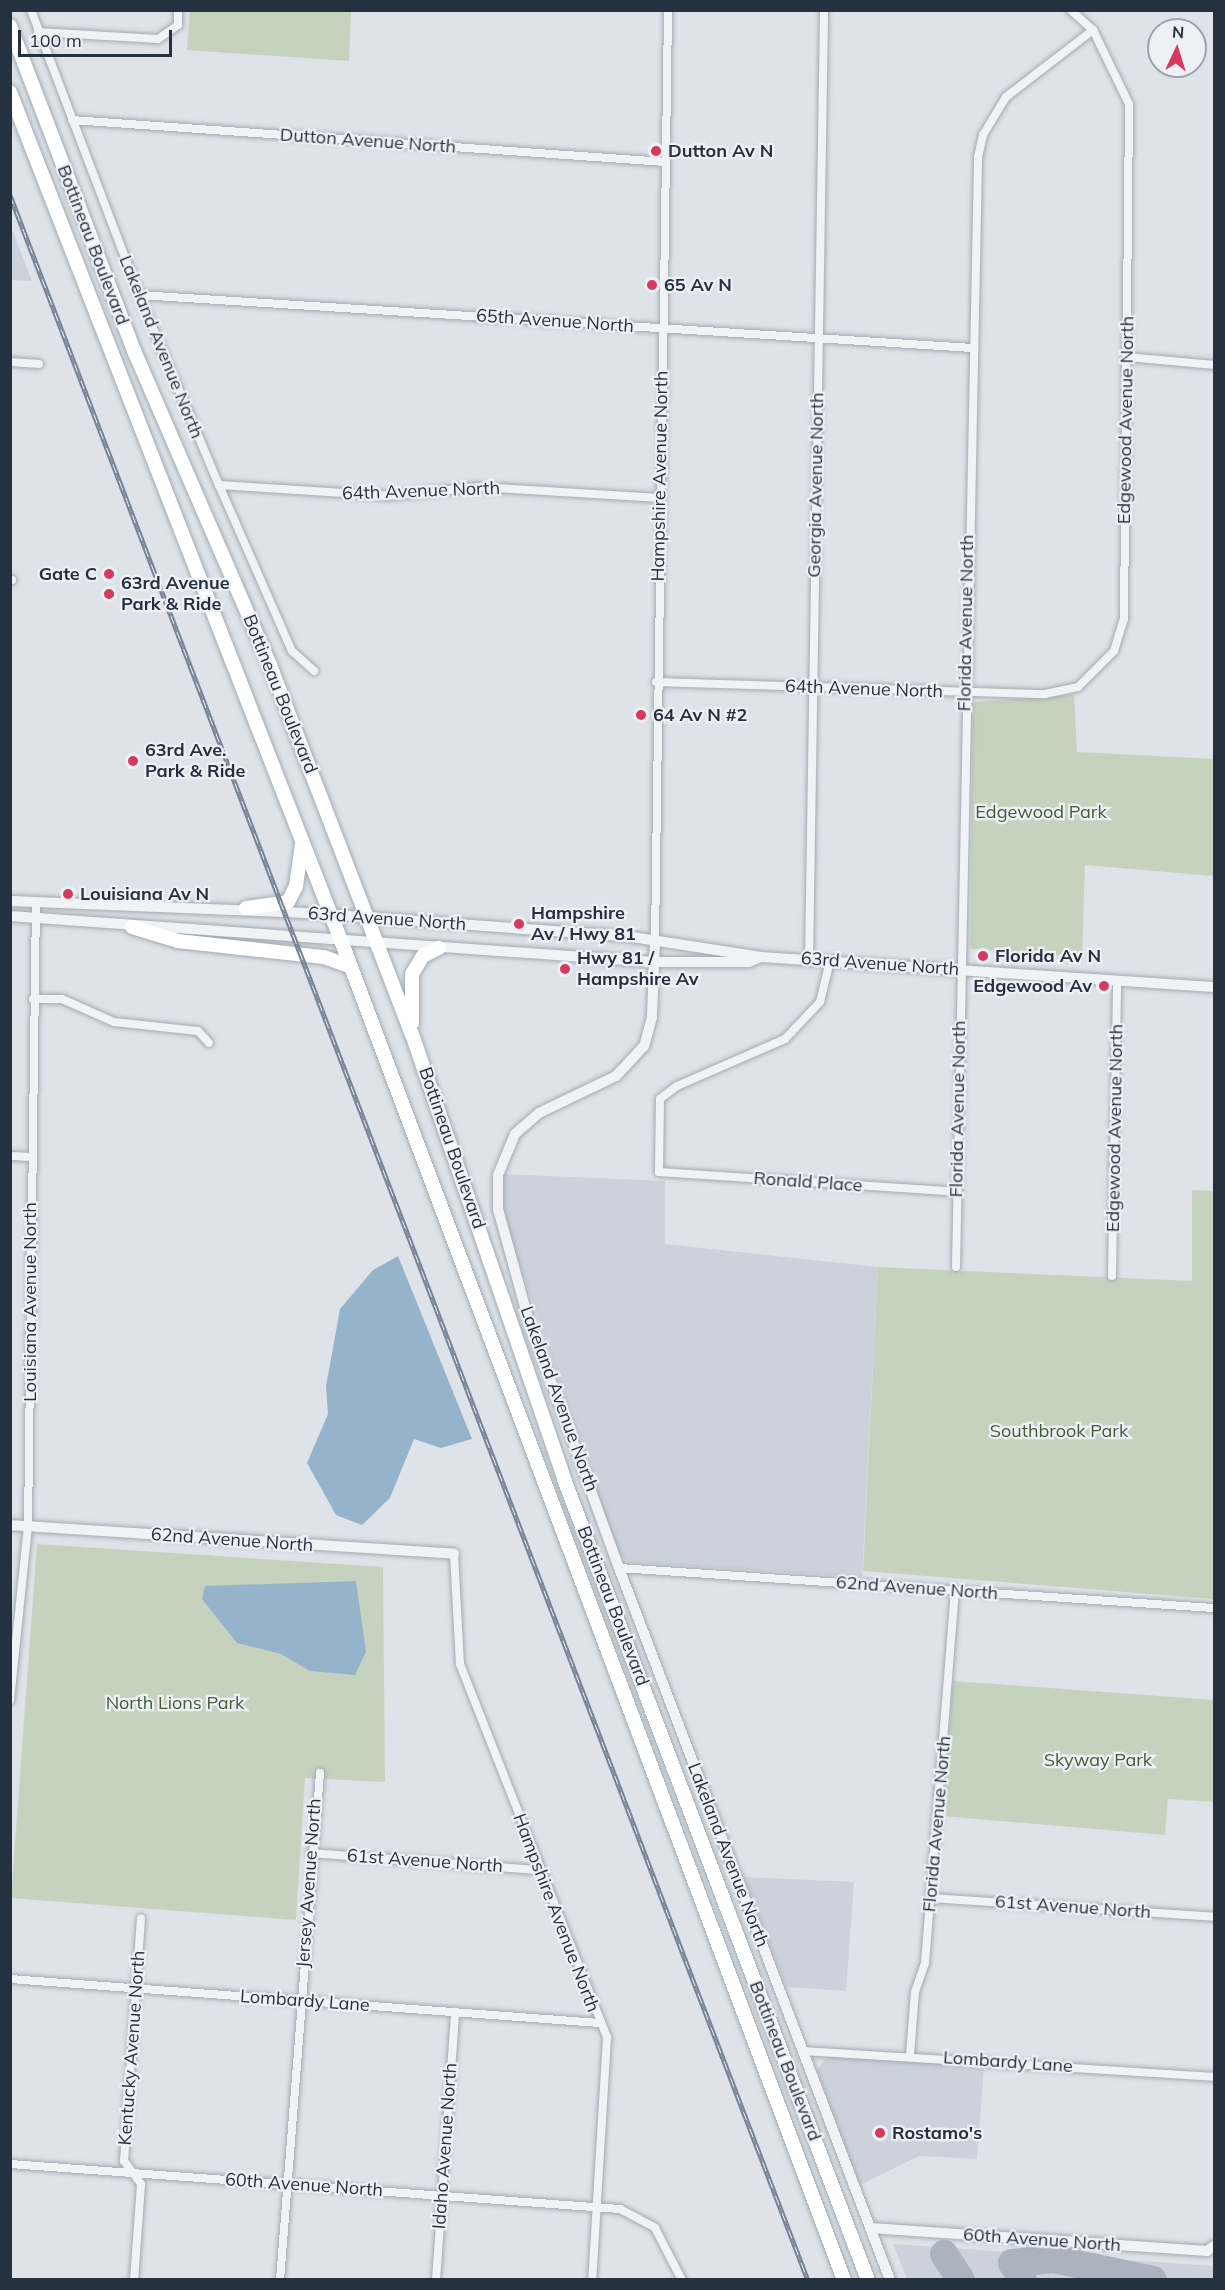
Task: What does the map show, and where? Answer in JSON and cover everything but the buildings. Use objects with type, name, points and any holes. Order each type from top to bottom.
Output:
[{"type":"highway","name":"Bottineau Boulevard","points":[[10,26],[127,333],[270,665],[412,1034],[564,1479],[868,2280]]},
{"type":"highway","name":"Bottineau Boulevard","points":[[10,92],[342,942],[844,2280]]},
{"type":"highway","points":[[246,908],[288,902],[296,886],[302,842]]},
{"type":"highway","points":[[132,927],[178,941],[324,957],[351,967]]},
{"type":"highway","points":[[412,1034],[412,974],[423,956],[439,948]]},
{"type":"street","name":"Lakeland Avenue North","points":[[31,10],[139,295],[219,485],[292,651],[314,671]]},
{"type":"street","points":[[38,32],[158,39],[178,25],[178,10]]},
{"type":"street","name":"Hampshire Avenue North","points":[[655,941],[656,682],[668,10]]},
{"type":"street","name":"Georgia Avenue North","points":[[808,959],[824,10]]},
{"type":"street","points":[[1071,10],[1093,30]]},
{"type":"street","name":"Florida Avenue North","points":[[956,1267],[964,692],[976,180],[983,135],[1006,97],[1093,30]]},
{"type":"street","name":"Edgewood Avenue North","points":[[964,692],[1063,692],[1093,678],[1114,651],[1124,619],[1129,105],[1093,30]]},
{"type":"street","name":"Dutton Avenue North","points":[[72,120],[665,162]]},
{"type":"street","name":"65th Avenue North","points":[[139,295],[971,348]]},
{"type":"street","points":[[1126,357],[1215,365]]},
{"type":"street","points":[[10,362],[39,364]]},
{"type":"street","name":"64th Avenue North","points":[[219,485],[387,496],[480,486],[660,498]]},
{"type":"street","name":"64th Avenue North","points":[[656,682],[964,692]]},
{"type":"street","name":"63rd Avenue North","points":[[10,901],[246,908],[655,941],[761,957],[1215,987]]},
{"type":"street","name":"Louisiana Avenue North","points":[[10,1700],[28,1527],[36,902]]},
{"type":"street","name":"63rd Avenue North","points":[[10,916],[342,942],[654,962],[749,962],[761,957]]},
{"type":"street","name":"Lakeland Avenue North","points":[[655,941],[651,1026],[638,1056],[607,1082],[528,1121],[507,1147],[496,1188],[528,1318],[619,1568],[890,2280]]},
{"type":"street","name":"Ronald Place","points":[[830,961],[820,1002],[785,1039],[677,1086],[660,1100],[658,1172],[957,1192]]},
{"type":"street","name":"Edgewood Avenue North","points":[[1112,1276],[1117,981]]},
{"type":"street","points":[[33,999],[62,999],[114,1022],[198,1031],[209,1043]]},
{"type":"street","points":[[10,1156],[31,1156]]},
{"type":"street","name":"62nd Avenue North","points":[[10,1525],[454,1554]]},
{"type":"street","name":"Hampshire Avenue North","points":[[454,1554],[460,1664],[599,2023],[607,2038],[592,2280]]},
{"type":"street","name":"62nd Avenue North","points":[[619,1568],[1215,1608]]},
{"type":"street","name":"Florida Avenue North","points":[[910,2055],[931,1898],[955,1591]]},
{"type":"street","name":"Jersey Avenue North","points":[[280,2280],[311,1853],[320,1773]]},
{"type":"street","name":"61st Avenue North","points":[[311,1853],[539,1870]]},
{"type":"street","name":"61st Avenue North","points":[[931,1898],[1215,1917]]},
{"type":"street","name":"Kentucky Avenue North","points":[[134,2280],[141,2184],[124,2161],[141,1919]]},
{"type":"street","name":"Lombardy Lane","points":[[10,1979],[599,2023]]},
{"type":"street","name":"Idaho Avenue North","points":[[435,2280],[455,2012]]},
{"type":"street","name":"Lombardy Lane","points":[[803,2051],[910,2055],[1215,2077]]},
{"type":"street","name":"60th Avenue North","points":[[10,2164],[598,2207],[642,2217],[655,2228],[682,2280]]},
{"type":"street","name":"60th Avenue North","points":[[870,2228],[1214,2247]]},
{"type":"shaded area","points":[[11,227],[32,281],[11,280]]},
{"type":"shaded area","points":[[502,1174],[665,1181],[665,1244],[878,1267],[862,1577],[629,1562],[619,1555],[505,1221],[499,1196]]},
{"type":"shaded area","points":[[743,1877],[854,1882],[846,1991],[787,1987]]},
{"type":"shaded area","points":[[829,2054],[984,2067],[977,2159],[919,2156],[860,2185],[817,2070]]},
{"type":"shaded area","points":[[893,2244],[1214,2266],[1214,2279],[907,2279]]},
{"type":"green space","points":[[190,11],[351,11],[349,61],[187,50]]},
{"type":"green space","name":"Edgewood Park","points":[[1074,695],[1077,752],[1214,759],[1214,876],[1085,865],[1082,957],[970,949],[973,702]]},
{"type":"green space","name":"Southbrook Park","points":[[1192,1190],[1214,1191],[1214,1599],[863,1571],[878,1267],[1192,1281]]},
{"type":"green space","name":"North Lions Park","points":[[37,1544],[383,1567],[385,1782],[305,1778],[296,1920],[11,1898]]},
{"type":"green space","name":"Skyway Park","points":[[953,1681],[1214,1700],[1214,1802],[1168,1799],[1165,1835],[943,1816]]},
{"type":"water","points":[[398,1256],[472,1439],[441,1448],[414,1439],[390,1498],[362,1525],[336,1515],[307,1463],[328,1414],[326,1386],[340,1309],[373,1270]]},
{"type":"water","points":[[356,1581],[366,1652],[355,1675],[310,1671],[281,1654],[237,1643],[202,1599],[205,1586]]},
{"type":"taxiway","points":[[944,2254],[961,2280]]},
{"type":"taxiway","points":[[1023,2280],[1012,2263],[1054,2259],[1153,2280]]},
{"type":"railway","points":[[10,195],[808,2280]]},
{"type":"place","name":"Dutton Av N","points":[[656,151]]},
{"type":"place","name":"65 Av N","points":[[652,285]]},
{"type":"place","name":"Gate C","points":[[109,574]]},
{"type":"place","name":"63rd Avenue Park & Ride","points":[[109,594]]},
{"type":"place","name":"64 Av N #2","points":[[641,715]]},
{"type":"place","name":"63rd Ave. Park & Ride","points":[[133,761]]},
{"type":"place","name":"Louisiana Av N","points":[[68,894]]},
{"type":"place","name":"Hampshire Av / Hwy 81","points":[[519,924]]},
{"type":"place","name":"Florida Av N","points":[[983,956]]},
{"type":"place","name":"Hwy 81 / Hampshire Av","points":[[565,969]]},
{"type":"place","name":"Edgewood Av","points":[[1104,986]]},
{"type":"place","name":"Rostamo's","points":[[880,2133]]}]
